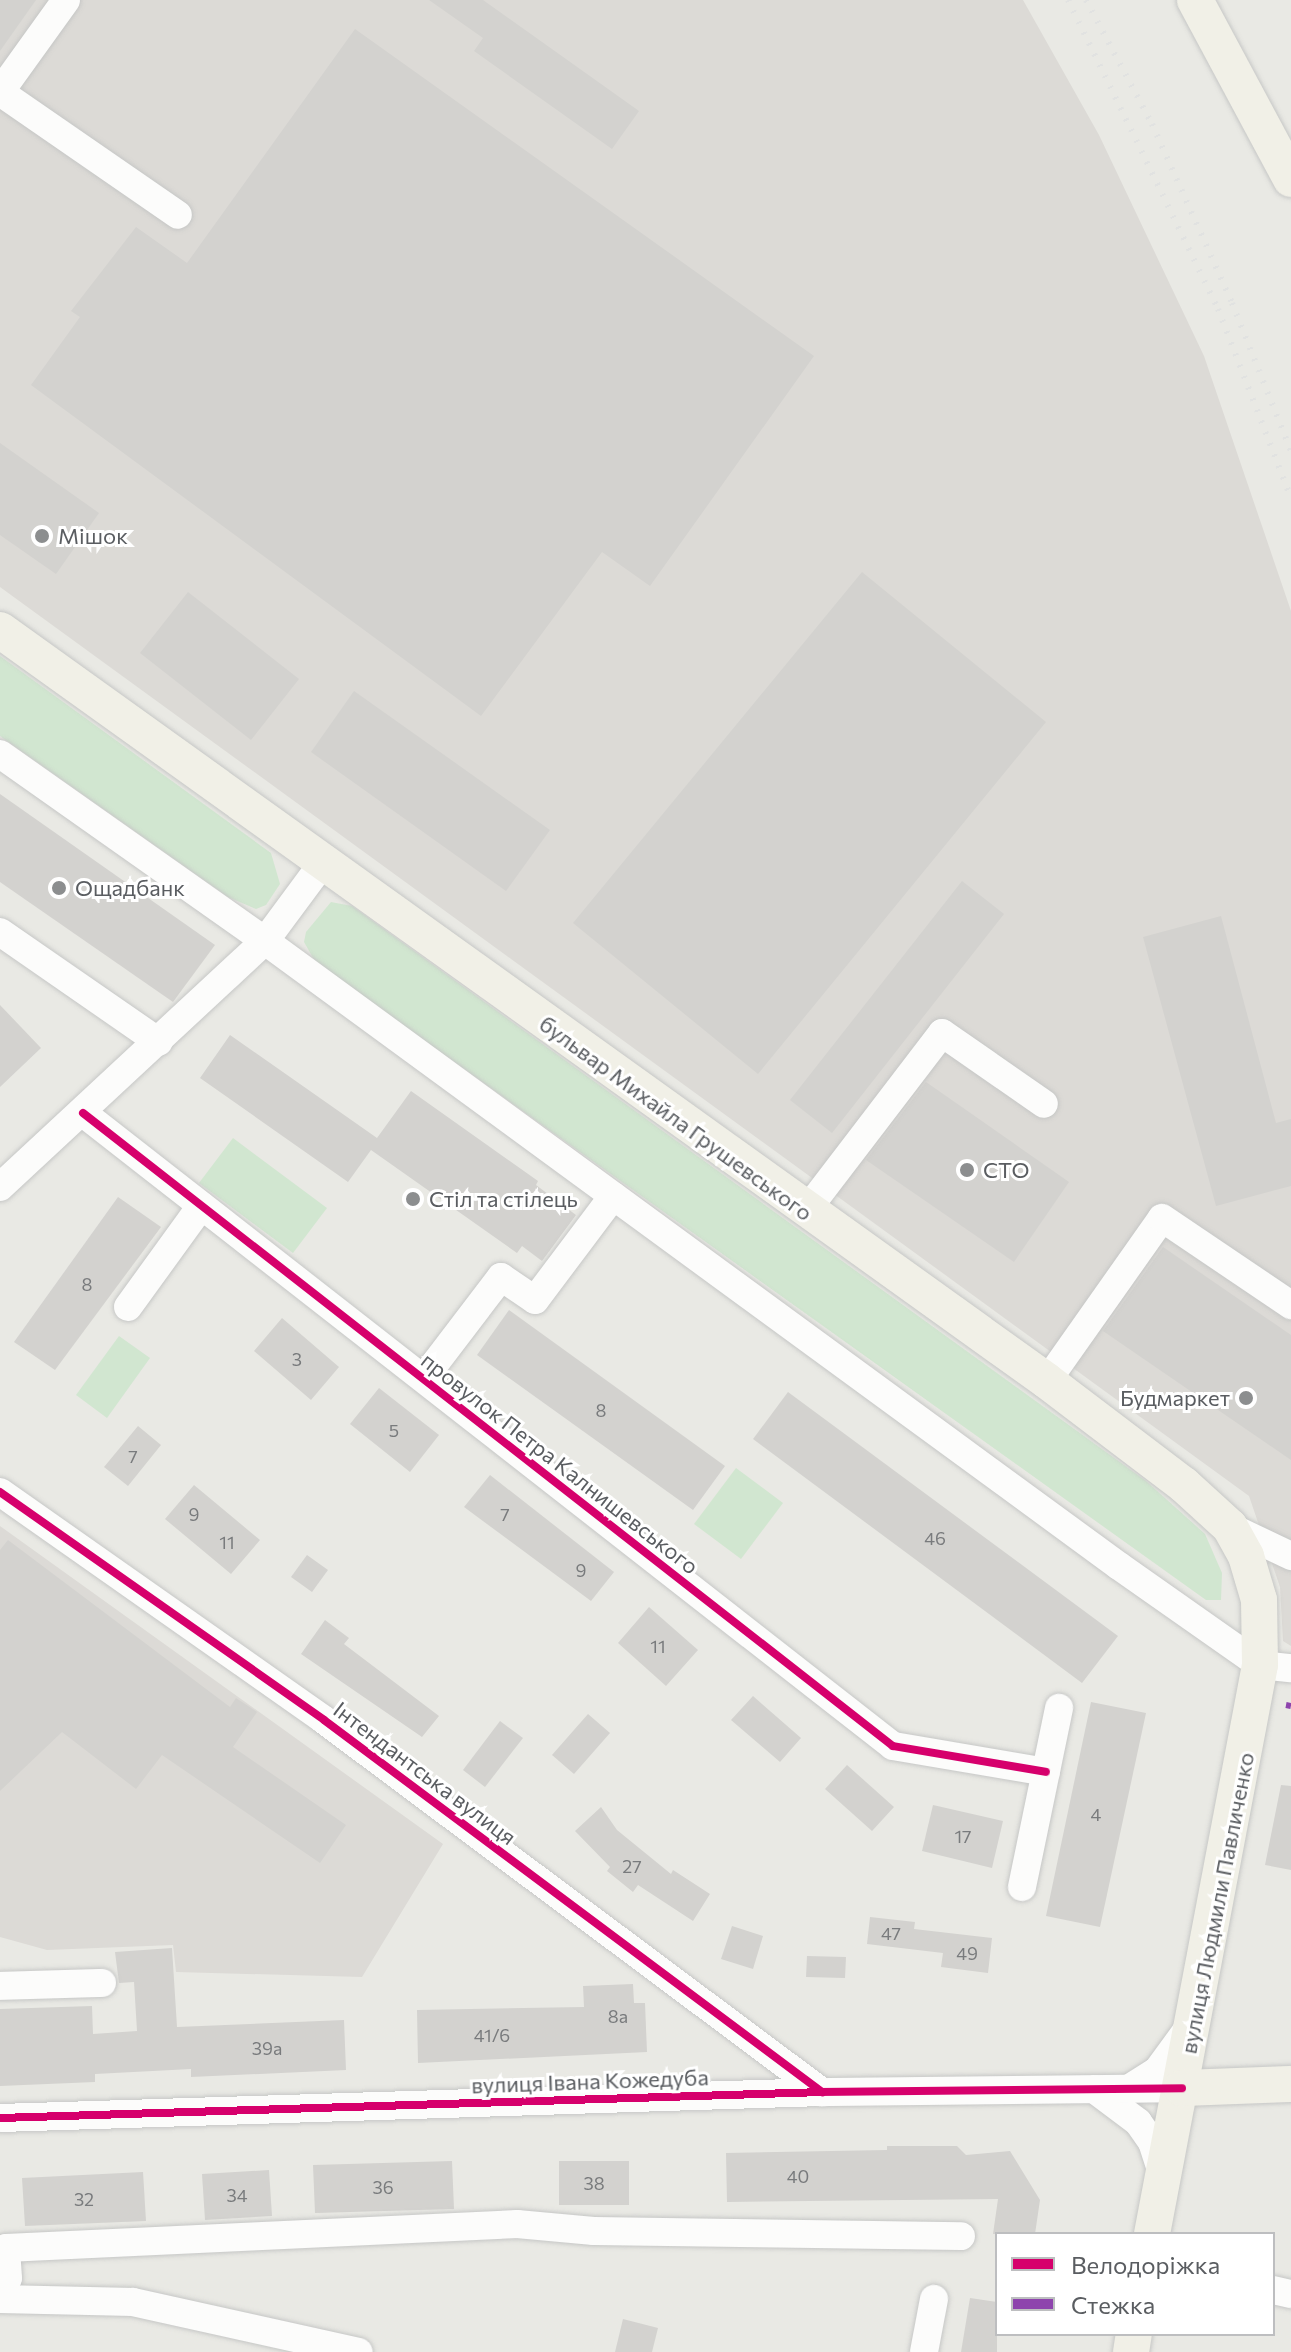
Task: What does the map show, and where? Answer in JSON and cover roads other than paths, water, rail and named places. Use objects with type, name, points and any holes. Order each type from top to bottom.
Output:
[{"type":"main road","points":[[1195,0],[1291,179]]},
{"type":"main road","name":"бульвар Михайла Грушевського","points":[[0,630],[322,864],[1047,1381],[1184,1485],[1230,1527],[1246,1556],[1275,1667]]},
{"type":"main road","name":"вулиця Людмили Павличенко","points":[[1152,2232],[1196,2011],[1275,1667]]},
{"type":"main road","points":[[1196,2011],[1207,2052],[1224,2074],[1250,2085]]},
{"type":"main road","name":"вулиця Івана Кожедуба","points":[[1182,2088],[1291,2084]]},
{"type":"main road","points":[[1166,2156],[1193,2114],[1250,2085]]},
{"type":"street","points":[[66,0],[0,92],[178,215]]},
{"type":"street","points":[[0,754],[265,941],[613,1196],[1275,1667]]},
{"type":"street","points":[[0,1187],[265,941],[322,864]]},
{"type":"street","points":[[0,932],[159,1042]]},
{"type":"street","points":[[806,1211],[942,1033],[1044,1104]]},
{"type":"street","name":"провулок Петра Калнишевського","points":[[83,1113],[893,1746],[1046,1772]]},
{"type":"street","points":[[424,1378],[501,1277],[535,1300],[613,1196]]},
{"type":"street","points":[[128,1307],[201,1206]]},
{"type":"street","points":[[1047,1381],[1162,1218],[1291,1305]]},
{"type":"street","name":"Інтендантська вулиця","points":[[0,1492],[324,1720],[822,2092]]},
{"type":"street","points":[[1230,1527],[1291,1556]]},
{"type":"street","points":[[1022,1887],[1059,1708]]},
{"type":"street","points":[[0,1986],[102,1983]]},
{"type":"street","points":[[1128,2089],[1176,2050],[1196,2011]]},
{"type":"street","name":"вулиця Івана Кожедуба","points":[[0,2118],[822,2092],[1182,2088]]},
{"type":"street","points":[[1094,2089],[1138,2122],[1166,2156]]},
{"type":"street","points":[[0,2286],[8,2278],[6,2248],[517,2224],[594,2231],[961,2236]]},
{"type":"street","points":[[0,2299],[133,2302],[359,2352]]},
{"type":"street","points":[[924,2352],[934,2299]]},
{"type":"railway","points":[[1068,0],[1218,309],[1291,498]]},
{"type":"railway","points":[[1086,0],[1152,124],[1232,303],[1291,451]]},
{"type":"place","name":"Мішок","points":[[42,536]]},
{"type":"place","name":"Ощадбанк","points":[[59,888]]},
{"type":"place","name":"СТО","points":[[967,1170]]},
{"type":"place","name":"Стіл та стілець","points":[[413,1199]]},
{"type":"place","name":"Будмаркет","points":[[1246,1398]]}]
